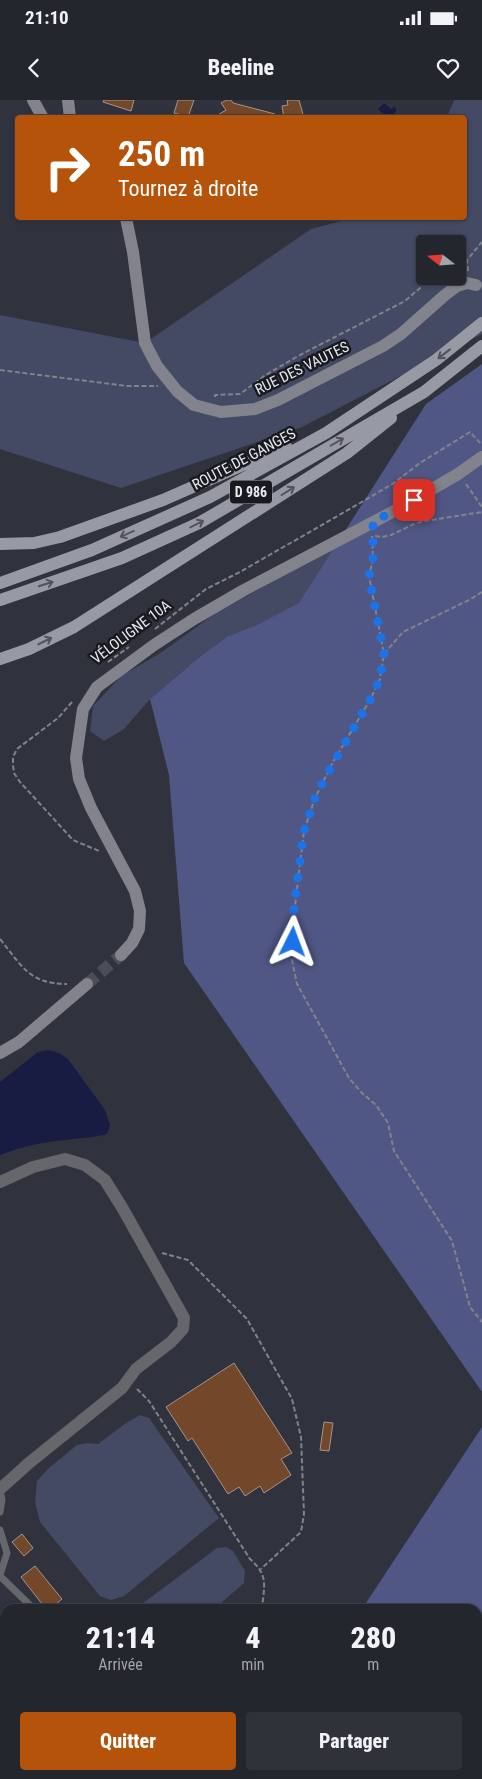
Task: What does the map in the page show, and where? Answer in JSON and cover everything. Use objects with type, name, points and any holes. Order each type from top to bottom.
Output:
[{"type":"main road","name":"ROUTE DE GANGES","points":[[0,583],[92,550],[210,497],[326,433],[436,360],[482,324]]},
{"type":"main road","name":"ROUTE DE GANGES","points":[[0,600],[122,558],[199,523],[424,392],[482,346]]},
{"type":"main road","points":[[0,659],[29,649],[74,627],[347,453],[424,392]]},
{"type":"main road","points":[[0,544],[34,543],[60,537],[163,500],[254,460],[326,433]]},
{"type":"street","points":[[33,100],[41,115]]},
{"type":"street","points":[[68,100],[70,115]]},
{"type":"street","name":"RUE DES VAUTES","points":[[125,221],[145,343],[157,366],[172,386],[194,405],[221,412],[246,411],[278,400],[382,346],[401,334],[444,295],[457,286],[477,283]]},
{"type":"street","points":[[121,955],[132,943],[140,929],[140,911],[135,891],[90,808],[79,779],[76,758],[83,709],[97,687],[154,645],[194,619],[244,590],[372,529],[482,457]]},
{"type":"street","points":[[0,1053],[19,1042],[80,984]]},
{"type":"street","points":[[0,1182],[33,1167],[64,1159],[85,1165],[105,1180],[184,1318],[183,1328],[171,1342],[136,1369],[122,1388],[29,1463],[0,1490]]},
{"type":"lane","points":[[0,1490],[2,1500],[0,1512]]},
{"type":"lane","points":[[0,1530],[7,1552],[0,1576],[29,1604]]},
{"type":"path","points":[[477,283],[468,271],[467,260],[482,242]]},
{"type":"path","points":[[210,409],[216,395],[240,394],[264,376],[298,356],[405,301],[424,285]]},
{"type":"path","points":[[0,370],[127,386],[172,386]]},
{"type":"path","name":"VÉLOLIGNE 10A","points":[[149,633],[206,589],[240,572],[394,483],[420,462],[470,432],[482,445]]},
{"type":"path","points":[[458,474],[482,507]]},
{"type":"path","points":[[372,529],[382,537],[425,521],[482,512]]},
{"type":"path","points":[[372,529],[373,559],[369,576],[384,654],[380,679],[370,700],[333,762],[315,798],[304,831],[294,906],[292,960],[297,984],[349,1078],[362,1093],[376,1104],[388,1123],[394,1151],[452,1241],[470,1307],[482,1322]]},
{"type":"path","points":[[384,654],[402,632],[472,599],[482,592]]},
{"type":"path","name":"VÉLOLIGNE 10A","points":[[102,667],[133,644]]},
{"type":"path","points":[[73,701],[58,718],[17,749],[13,757],[14,773],[73,840],[102,852]]},
{"type":"path","points":[[0,939],[34,978],[53,984],[80,984]]},
{"type":"path","points":[[145,1249],[188,1260],[247,1319],[292,1399],[301,1438],[304,1514],[301,1532],[261,1569]]},
{"type":"path","points":[[128,1380],[149,1401],[250,1559],[261,1569],[264,1580],[262,1604]]},
{"type":"shaded area","points":[[454,100],[482,100],[482,334],[302,427],[121,488],[0,449],[0,315],[145,343],[311,229],[345,220],[467,220],[467,115],[448,115]]},
{"type":"shaded area","points":[[384,103],[391,109],[394,106],[397,110],[394,113],[396,115],[385,115],[378,109]]},
{"type":"shaded area","points":[[482,364],[482,1392],[184,963],[169,775],[150,699],[202,655],[228,636],[259,624],[299,603],[426,404]]},
{"type":"shaded area","points":[[482,529],[228,636],[202,655],[150,699],[124,729],[104,741],[90,731],[93,706],[126,671],[128,672],[162,652],[217,612],[338,546]]},
{"type":"shaded area","points":[[48,1050],[59,1053],[68,1059],[105,1110],[110,1125],[107,1134],[24,1147],[0,1155],[0,1082],[38,1052]]},
{"type":"shaded area","points":[[140,1415],[149,1418],[219,1518],[124,1596],[111,1600],[100,1596],[40,1522],[35,1502],[37,1481],[49,1468],[77,1445],[87,1443],[98,1444]]},
{"type":"shaded area","points":[[482,1427],[482,1604],[365,1604]]},
{"type":"shaded area","points":[[226,1547],[233,1551],[245,1571],[244,1583],[220,1604],[142,1604],[217,1548]]},
{"type":"building","points":[[104,100],[134,100],[131,111],[103,102]]},
{"type":"building","points":[[178,100],[194,100],[189,115],[174,113]]},
{"type":"building","points":[[231,100],[233,103],[275,115],[218,115],[226,110],[221,103]]},
{"type":"building","points":[[287,100],[299,100],[303,115],[284,115],[282,106],[288,105]]},
{"type":"building","points":[[234,1363],[292,1453],[281,1459],[291,1475],[264,1493],[260,1486],[245,1496],[239,1487],[228,1494],[192,1438],[188,1441],[166,1407]]},
{"type":"building","points":[[324,1422],[333,1423],[329,1451],[320,1450]]},
{"type":"building","points":[[22,1534],[33,1548],[24,1556],[12,1542]]},
{"type":"building","points":[[35,1566],[62,1599],[56,1604],[42,1604],[21,1577]]},
{"type":"tunnel","points":[[87,984],[121,955]]},
{"type":"route","points":[[293,942],[294,906],[304,831],[315,798],[380,679],[384,654],[369,576],[373,559],[373,522],[414,500]]}]
